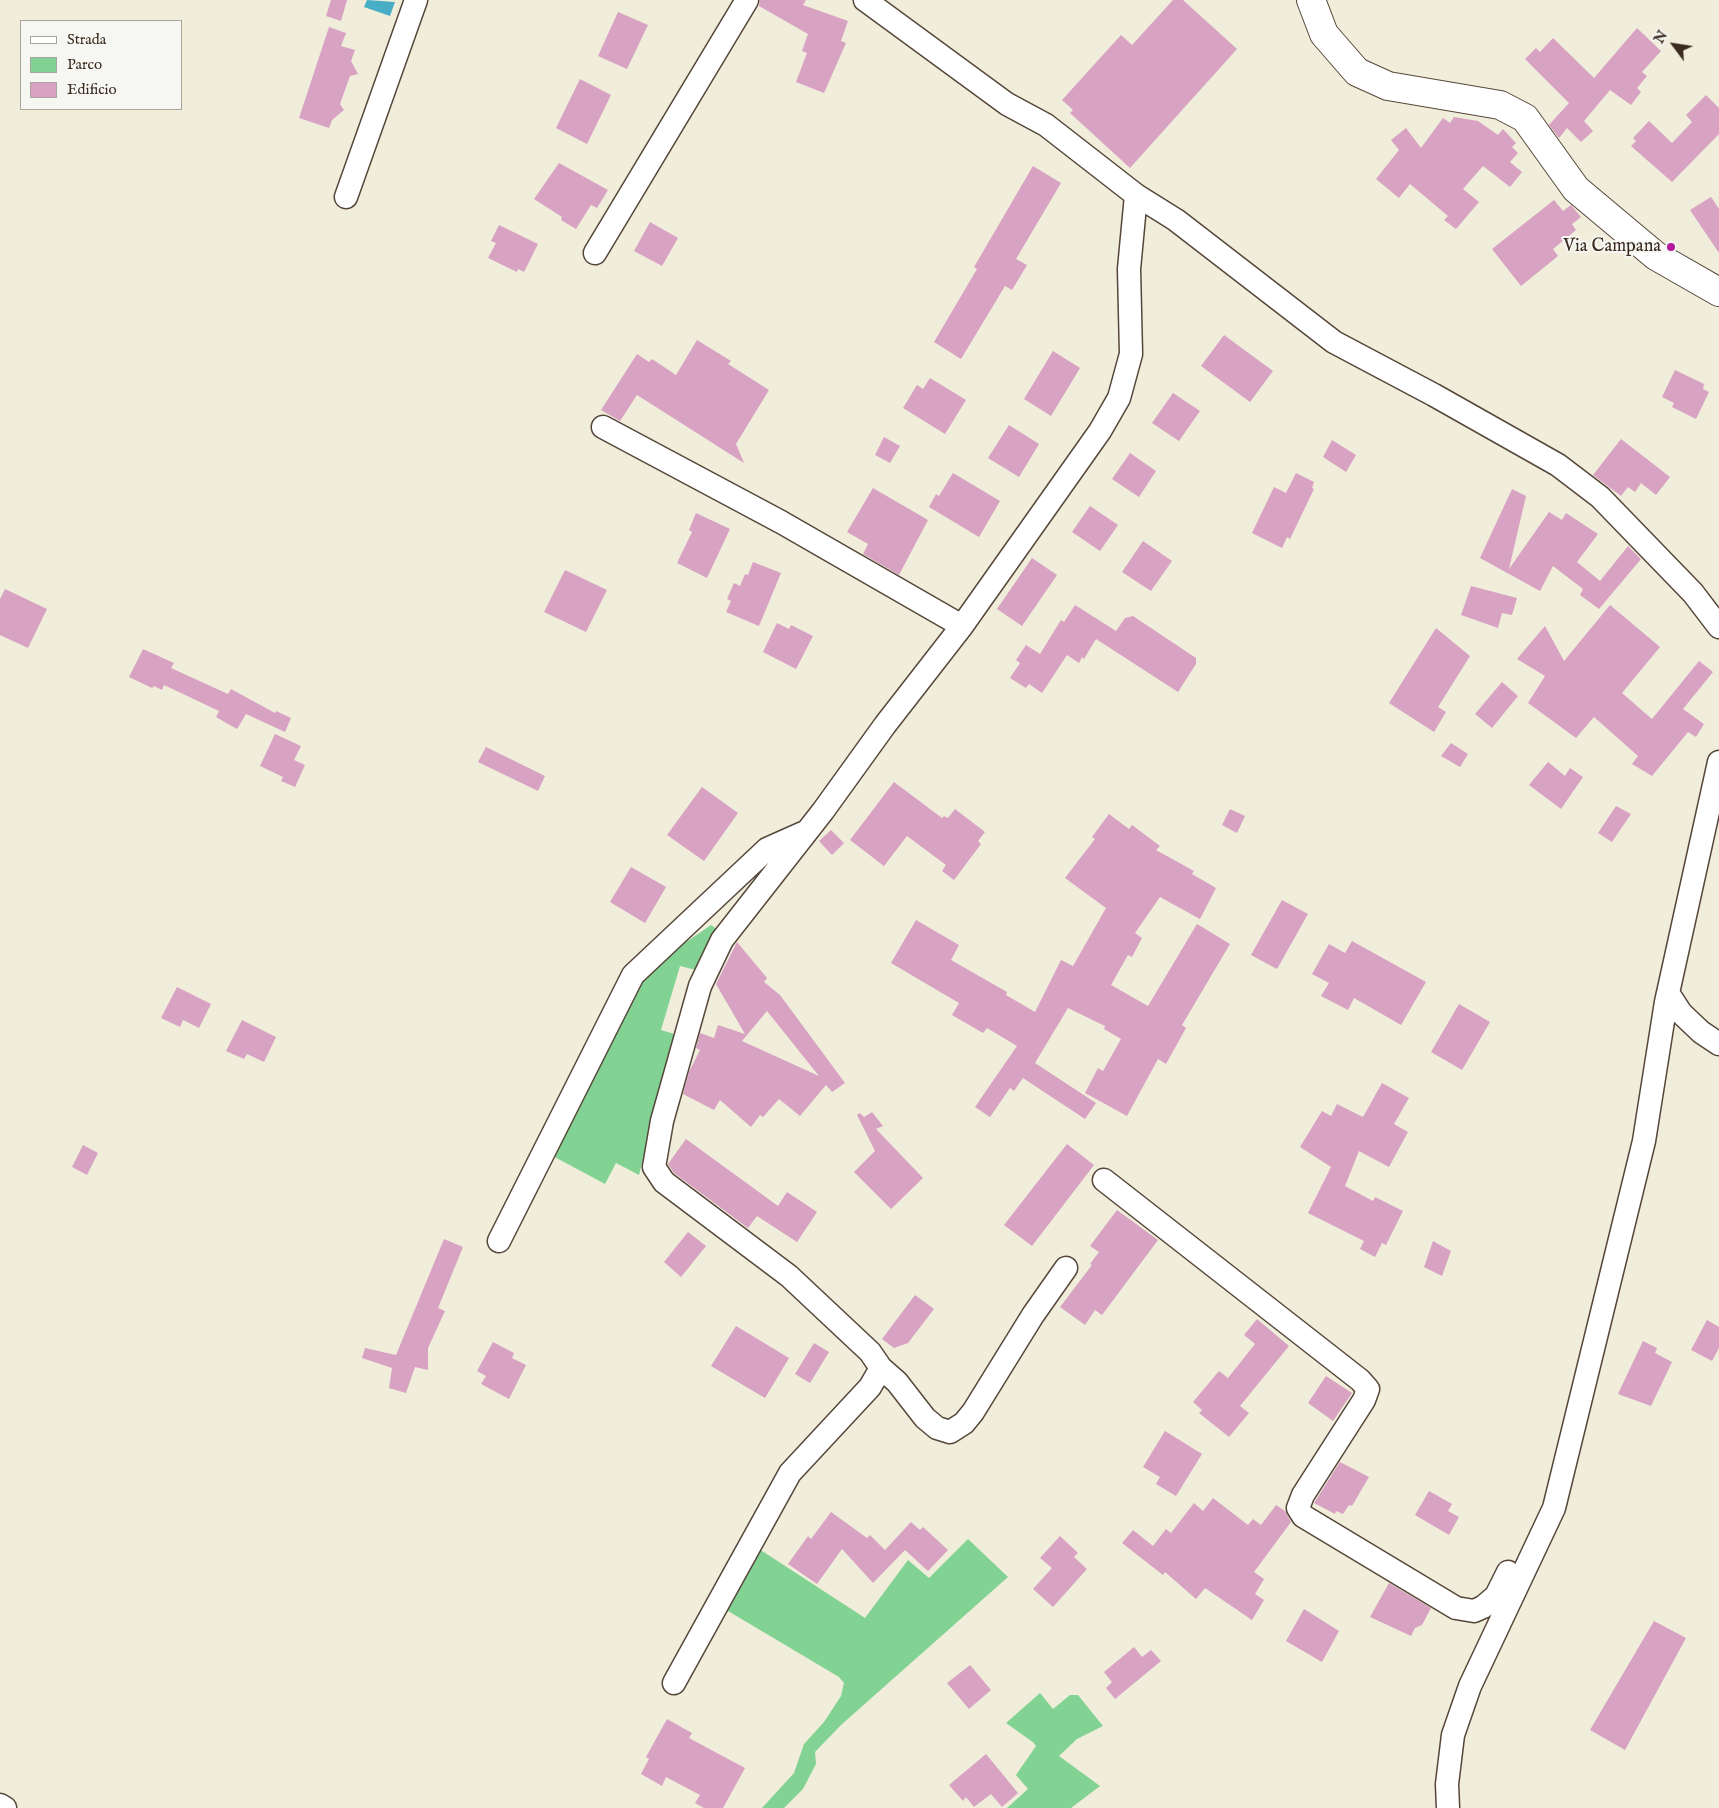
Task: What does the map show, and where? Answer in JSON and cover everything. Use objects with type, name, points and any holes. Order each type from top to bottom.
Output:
[{"type":"main road","points":[[1311,0],[1324,34],[1357,72],[1388,86],[1500,105],[1525,118],[1576,189],[1656,256],[1719,292]]},
{"type":"street","points":[[346,197],[416,0]]},
{"type":"street","points":[[595,253],[747,0]]},
{"type":"street","points":[[865,0],[1007,104],[1046,125],[1136,195],[1176,220],[1334,342],[1434,395],[1558,465],[1600,497],[1693,594],[1719,627]]},
{"type":"street","points":[[1066,1268],[1033,1314],[973,1412],[964,1423],[950,1432],[937,1428],[925,1418],[897,1382],[881,1368],[870,1352],[789,1276],[664,1182],[654,1167],[662,1121],[700,986],[722,940],[962,626],[1100,431],[1119,398],[1131,354],[1129,268],[1136,195]]},
{"type":"street","points":[[603,427],[782,522],[962,626]]},
{"type":"street","points":[[1448,1808],[1447,1784],[1453,1735],[1467,1694],[1554,1508],[1644,1141],[1668,993],[1719,762]]},
{"type":"street","points":[[499,1241],[633,975],[767,849],[806,832]]},
{"type":"street","points":[[1668,993],[1681,1013],[1701,1032],[1719,1044]]},
{"type":"street","points":[[1104,1180],[1360,1380],[1368,1389],[1364,1400],[1303,1495],[1298,1508],[1303,1516],[1456,1608],[1474,1611],[1483,1607],[1496,1596],[1539,1515],[1554,1508]]},
{"type":"street","points":[[674,1683],[790,1473],[870,1387],[881,1368]]},
{"type":"street","points":[[0,1805],[5,1808]]},
{"type":"green space","points":[[711,925],[718,930],[696,970],[680,966],[661,1030],[674,1034],[639,1175],[616,1163],[605,1184],[549,1154],[644,975],[657,962]]},
{"type":"green space","points":[[968,1539],[1008,1577],[841,1725],[815,1752],[816,1764],[803,1789],[784,1808],[762,1808],[794,1773],[804,1744],[824,1722],[841,1696],[844,1683],[839,1677],[723,1608],[753,1545],[865,1618],[908,1560],[929,1578]]},
{"type":"green space","points":[[1040,1693],[1053,1709],[1070,1695],[1078,1695],[1103,1726],[1077,1739],[1059,1756],[1100,1786],[1071,1808],[1007,1808],[1028,1789],[1016,1775],[1036,1746],[1006,1723]]},
{"type":"water","points":[[367,0],[395,2],[390,16],[364,7]]},
{"type":"building","points":[[331,0],[347,0],[341,21],[326,16]]},
{"type":"building","points":[[760,0],[806,0],[803,5],[848,21],[841,41],[846,43],[824,93],[796,82],[807,53],[802,51],[808,34],[759,6]]},
{"type":"building","points":[[1173,0],[1183,0],[1237,49],[1130,168],[1070,113],[1073,110],[1062,100],[1121,35],[1132,45]]},
{"type":"building","points":[[618,12],[648,25],[627,69],[598,56]]},
{"type":"building","points":[[329,27],[346,33],[341,46],[355,50],[351,61],[358,74],[350,76],[340,104],[344,110],[332,120],[329,128],[299,118]]},
{"type":"building","points":[[1637,28],[1661,51],[1642,72],[1647,76],[1637,88],[1641,92],[1631,105],[1610,90],[1584,121],[1593,131],[1581,142],[1567,128],[1559,138],[1549,125],[1569,103],[1525,59],[1536,48],[1540,52],[1553,38],[1594,78]]},
{"type":"building","points":[[580,79],[611,95],[587,144],[556,128]]},
{"type":"building","points":[[1706,95],[1719,108],[1719,134],[1672,182],[1631,146],[1636,141],[1633,138],[1649,121],[1672,143],[1692,122],[1686,115]]},
{"type":"building","points":[[1454,117],[1478,121],[1498,135],[1503,129],[1516,143],[1512,147],[1518,153],[1510,162],[1522,172],[1510,187],[1483,166],[1463,189],[1479,202],[1456,229],[1444,220],[1448,216],[1410,184],[1399,198],[1376,179],[1399,150],[1391,140],[1406,128],[1421,148],[1443,118],[1450,123]]},
{"type":"building","points":[[559,163],[608,190],[597,208],[591,205],[576,229],[561,220],[562,217],[534,199]]},
{"type":"building","points":[[1033,166],[1061,183],[1016,259],[1027,265],[1012,290],[1005,286],[961,359],[934,342],[977,269],[974,267]]},
{"type":"building","points":[[1711,197],[1719,209],[1719,253],[1690,210]]},
{"type":"building","points":[[1554,200],[1563,211],[1571,205],[1581,217],[1572,224],[1576,230],[1553,249],[1558,256],[1521,286],[1492,249]]},
{"type":"building","points":[[650,222],[678,238],[662,266],[634,251]]},
{"type":"building","points":[[499,225],[538,244],[524,272],[518,269],[517,272],[488,258],[496,243],[491,241]]},
{"type":"building","points":[[1224,335],[1273,371],[1250,402],[1201,366]]},
{"type":"building","points":[[697,340],[731,361],[728,364],[769,390],[736,444],[744,463],[637,395],[620,421],[601,410],[637,354],[649,362],[652,359],[676,375]]},
{"type":"building","points":[[1053,351],[1080,368],[1051,416],[1024,399]]},
{"type":"building","points":[[1675,370],[1704,384],[1703,389],[1709,392],[1696,419],[1672,407],[1674,403],[1662,397]]},
{"type":"building","points":[[930,378],[966,400],[945,434],[903,408],[917,385],[923,389]]},
{"type":"building","points":[[1173,393],[1200,411],[1179,441],[1152,423]]},
{"type":"building","points":[[1009,425],[1039,444],[1019,477],[988,458]]},
{"type":"building","points":[[884,437],[900,446],[890,463],[875,455]]},
{"type":"building","points":[[1621,439],[1670,477],[1656,495],[1641,483],[1635,492],[1628,487],[1621,496],[1593,475]]},
{"type":"building","points":[[1332,440],[1356,455],[1346,472],[1323,457]]},
{"type":"building","points":[[1130,453],[1156,471],[1139,497],[1112,479]]},
{"type":"building","points":[[953,473],[1000,501],[979,537],[929,507],[936,494],[939,496]]},
{"type":"building","points":[[1296,473],[1314,482],[1312,488],[1314,489],[1290,539],[1287,537],[1282,548],[1252,533],[1274,487],[1286,493]]},
{"type":"building","points":[[873,488],[928,520],[899,575],[863,554],[868,544],[847,532]]},
{"type":"building","points":[[1512,489],[1526,496],[1509,569],[1549,512],[1562,520],[1566,513],[1598,534],[1577,562],[1600,581],[1628,546],[1641,559],[1599,609],[1580,595],[1583,589],[1553,566],[1540,591],[1480,558]]},
{"type":"building","points":[[1090,506],[1118,525],[1100,551],[1072,532]]},
{"type":"building","points":[[696,513],[730,529],[707,578],[677,563],[692,532],[689,530]]},
{"type":"building","points":[[1143,541],[1172,561],[1151,591],[1122,572]]},
{"type":"building","points":[[1032,558],[1057,575],[1022,626],[997,609]]},
{"type":"building","points":[[753,562],[781,573],[759,626],[726,612],[731,601],[727,599],[734,583],[740,586],[745,574],[748,575]]},
{"type":"building","points":[[565,570],[607,590],[586,632],[544,612]]},
{"type":"building","points":[[1471,586],[1517,598],[1512,615],[1502,613],[1498,628],[1461,615]]},
{"type":"building","points":[[5,589],[47,609],[28,648],[0,635],[0,599]]},
{"type":"building","points":[[1075,605],[1116,631],[1125,618],[1133,616],[1196,658],[1196,664],[1178,692],[1096,639],[1084,659],[1082,657],[1079,663],[1067,655],[1042,693],[1029,684],[1026,688],[1010,678],[1020,663],[1016,660],[1026,645],[1040,654],[1061,620],[1064,622]]},
{"type":"building","points":[[1610,605],[1660,647],[1622,693],[1652,719],[1699,661],[1713,672],[1683,709],[1704,724],[1696,737],[1688,732],[1652,776],[1632,764],[1638,756],[1594,717],[1576,738],[1528,703],[1545,676],[1517,659],[1545,626],[1564,661]]},
{"type":"building","points":[[777,623],[789,629],[791,625],[813,636],[796,669],[763,652]]},
{"type":"building","points":[[1436,628],[1470,656],[1438,707],[1446,712],[1434,732],[1389,703]]},
{"type":"building","points":[[143,649],[174,663],[171,668],[228,694],[231,689],[275,713],[276,711],[291,718],[285,732],[246,714],[237,729],[216,717],[219,711],[164,685],[162,690],[154,686],[152,688],[129,677]]},
{"type":"building","points":[[1502,682],[1518,696],[1492,728],[1475,714]]},
{"type":"building","points":[[275,734],[301,746],[294,760],[305,765],[295,787],[281,781],[283,777],[260,766]]},
{"type":"building","points":[[1451,743],[1468,754],[1460,767],[1441,756]]},
{"type":"building","points":[[486,747],[545,776],[538,791],[478,762]]},
{"type":"building","points":[[1548,762],[1565,776],[1570,768],[1583,777],[1561,809],[1529,785]]},
{"type":"building","points":[[894,782],[942,818],[944,816],[948,818],[955,809],[985,832],[978,841],[981,844],[954,880],[942,871],[946,865],[907,836],[884,866],[850,840]]},
{"type":"building","points":[[702,787],[738,813],[704,861],[667,835]]},
{"type":"building","points":[[1616,806],[1631,814],[1612,842],[1598,833]]},
{"type":"building","points":[[1230,809],[1245,816],[1237,833],[1222,825]]},
{"type":"building","points":[[1109,814],[1129,829],[1132,825],[1160,846],[1156,850],[1194,871],[1192,874],[1216,888],[1200,919],[1160,897],[1135,933],[1142,938],[1132,957],[1128,955],[1111,985],[1148,1006],[1197,924],[1230,944],[1182,1025],[1186,1028],[1166,1064],[1158,1059],[1127,1116],[1085,1093],[1098,1068],[1103,1071],[1121,1039],[1104,1029],[1105,1026],[1068,1008],[1035,1063],[1096,1103],[1085,1119],[1023,1078],[1014,1091],[1010,1088],[990,1117],[975,1107],[1017,1046],[987,1028],[983,1033],[952,1015],[959,1003],[891,963],[916,920],[959,945],[951,960],[1007,992],[1006,995],[1035,1012],[1061,960],[1073,966],[1106,908],[1065,878],[1095,839],[1092,837]]},
{"type":"building","points":[[831,830],[844,843],[832,855],[819,841]]},
{"type":"building","points":[[631,867],[666,887],[645,923],[610,902]]},
{"type":"building","points":[[1282,900],[1308,914],[1277,969],[1251,955]]},
{"type":"building","points":[[1352,941],[1426,982],[1401,1025],[1354,998],[1348,1010],[1321,996],[1329,983],[1312,974],[1329,944],[1345,953]]},
{"type":"building","points":[[737,942],[767,978],[764,982],[780,995],[845,1083],[832,1092],[826,1085],[800,1116],[779,1099],[763,1117],[760,1115],[751,1127],[720,1100],[714,1110],[683,1094],[689,1072],[700,1050],[696,1048],[700,1033],[714,1038],[718,1025],[745,1034],[716,984]],"holes":[[[767,1011],[819,1076],[742,1041]]]},
{"type":"building","points":[[177,987],[211,1004],[199,1028],[183,1020],[180,1027],[161,1018]]},
{"type":"building","points":[[1459,1004],[1490,1022],[1462,1070],[1431,1052]]},
{"type":"building","points":[[242,1020],[276,1037],[264,1062],[247,1054],[244,1059],[226,1051]]},
{"type":"building","points":[[1382,1083],[1409,1098],[1394,1124],[1408,1132],[1389,1167],[1359,1151],[1345,1186],[1373,1201],[1375,1197],[1403,1211],[1386,1245],[1382,1243],[1375,1257],[1360,1249],[1364,1241],[1308,1213],[1331,1167],[1300,1147],[1322,1111],[1331,1116],[1337,1104],[1363,1117]]},
{"type":"building","points":[[872,1112],[883,1126],[876,1129],[923,1178],[891,1209],[854,1172],[875,1151],[857,1115],[860,1113],[864,1117]]},
{"type":"building","points":[[686,1139],[778,1206],[787,1192],[817,1212],[797,1242],[757,1216],[748,1228],[674,1173],[668,1164]]},
{"type":"building","points":[[1067,1144],[1094,1165],[1032,1246],[1004,1225]]},
{"type":"building","points":[[83,1145],[98,1153],[87,1175],[72,1167]]},
{"type":"building","points":[[1117,1210],[1158,1240],[1102,1315],[1095,1310],[1085,1325],[1060,1307],[1092,1265],[1090,1264],[1099,1252],[1090,1246]]},
{"type":"building","points":[[688,1232],[706,1246],[681,1277],[664,1262]]},
{"type":"building","points":[[444,1239],[463,1247],[438,1308],[445,1311],[428,1348],[428,1370],[415,1367],[406,1393],[389,1388],[392,1368],[362,1358],[365,1348],[396,1355]]},
{"type":"building","points":[[1433,1241],[1451,1251],[1442,1276],[1424,1267]]},
{"type":"building","points":[[915,1295],[934,1309],[908,1343],[894,1348],[882,1339]]},
{"type":"building","points":[[1257,1319],[1289,1346],[1240,1406],[1249,1413],[1229,1437],[1199,1413],[1202,1410],[1193,1402],[1219,1371],[1228,1378],[1255,1344],[1244,1335]]},
{"type":"building","points":[[1707,1320],[1719,1327],[1719,1348],[1712,1361],[1691,1350]]},
{"type":"building","points":[[736,1326],[789,1358],[765,1398],[711,1366]]},
{"type":"building","points":[[1643,1341],[1657,1348],[1655,1353],[1672,1362],[1651,1406],[1618,1394]]},
{"type":"building","points":[[493,1342],[514,1353],[512,1358],[526,1365],[509,1399],[481,1384],[486,1376],[477,1371]]},
{"type":"building","points":[[814,1343],[829,1352],[810,1383],[795,1374]]},
{"type":"building","points":[[1326,1376],[1352,1393],[1333,1421],[1308,1403]]},
{"type":"building","points":[[1165,1431],[1202,1454],[1176,1496],[1156,1484],[1160,1477],[1143,1467]]},
{"type":"building","points":[[1340,1462],[1369,1477],[1352,1506],[1349,1505],[1343,1514],[1336,1511],[1335,1514],[1314,1503]]},
{"type":"building","points":[[1429,1491],[1452,1504],[1448,1511],[1459,1517],[1449,1535],[1415,1515]]},
{"type":"building","points":[[1213,1498],[1248,1525],[1253,1519],[1261,1525],[1276,1505],[1285,1511],[1291,1522],[1254,1572],[1264,1579],[1255,1594],[1264,1600],[1252,1620],[1205,1588],[1196,1599],[1165,1572],[1163,1575],[1122,1543],[1133,1530],[1153,1546],[1166,1529],[1171,1533],[1194,1503],[1203,1511]]},
{"type":"building","points":[[831,1512],[867,1538],[870,1535],[885,1550],[911,1522],[920,1530],[923,1527],[948,1550],[928,1571],[905,1550],[873,1583],[842,1549],[817,1584],[788,1564],[808,1536],[811,1539]]},
{"type":"building","points":[[1060,1536],[1078,1553],[1074,1557],[1087,1569],[1053,1607],[1033,1589],[1052,1568],[1040,1558]]},
{"type":"building","points":[[1389,1583],[1431,1608],[1422,1625],[1415,1628],[1411,1636],[1370,1617]]},
{"type":"building","points":[[1304,1609],[1339,1631],[1322,1662],[1286,1641]]},
{"type":"building","points":[[1654,1621],[1686,1638],[1625,1750],[1590,1730]]},
{"type":"building","points":[[1134,1647],[1142,1657],[1151,1650],[1161,1661],[1115,1699],[1106,1688],[1112,1682],[1104,1672]]},
{"type":"building","points":[[970,1665],[991,1690],[969,1709],[947,1683]]},
{"type":"building","points":[[667,1719],[692,1733],[689,1738],[745,1768],[723,1808],[704,1808],[695,1803],[700,1795],[666,1777],[662,1786],[641,1774],[649,1759],[646,1757]]},
{"type":"building","points":[[986,1754],[1018,1793],[1002,1807],[991,1794],[974,1807],[966,1797],[963,1801],[949,1785]]},
{"type":"place","name":"Via Campana","points":[[1671,247]]}]
